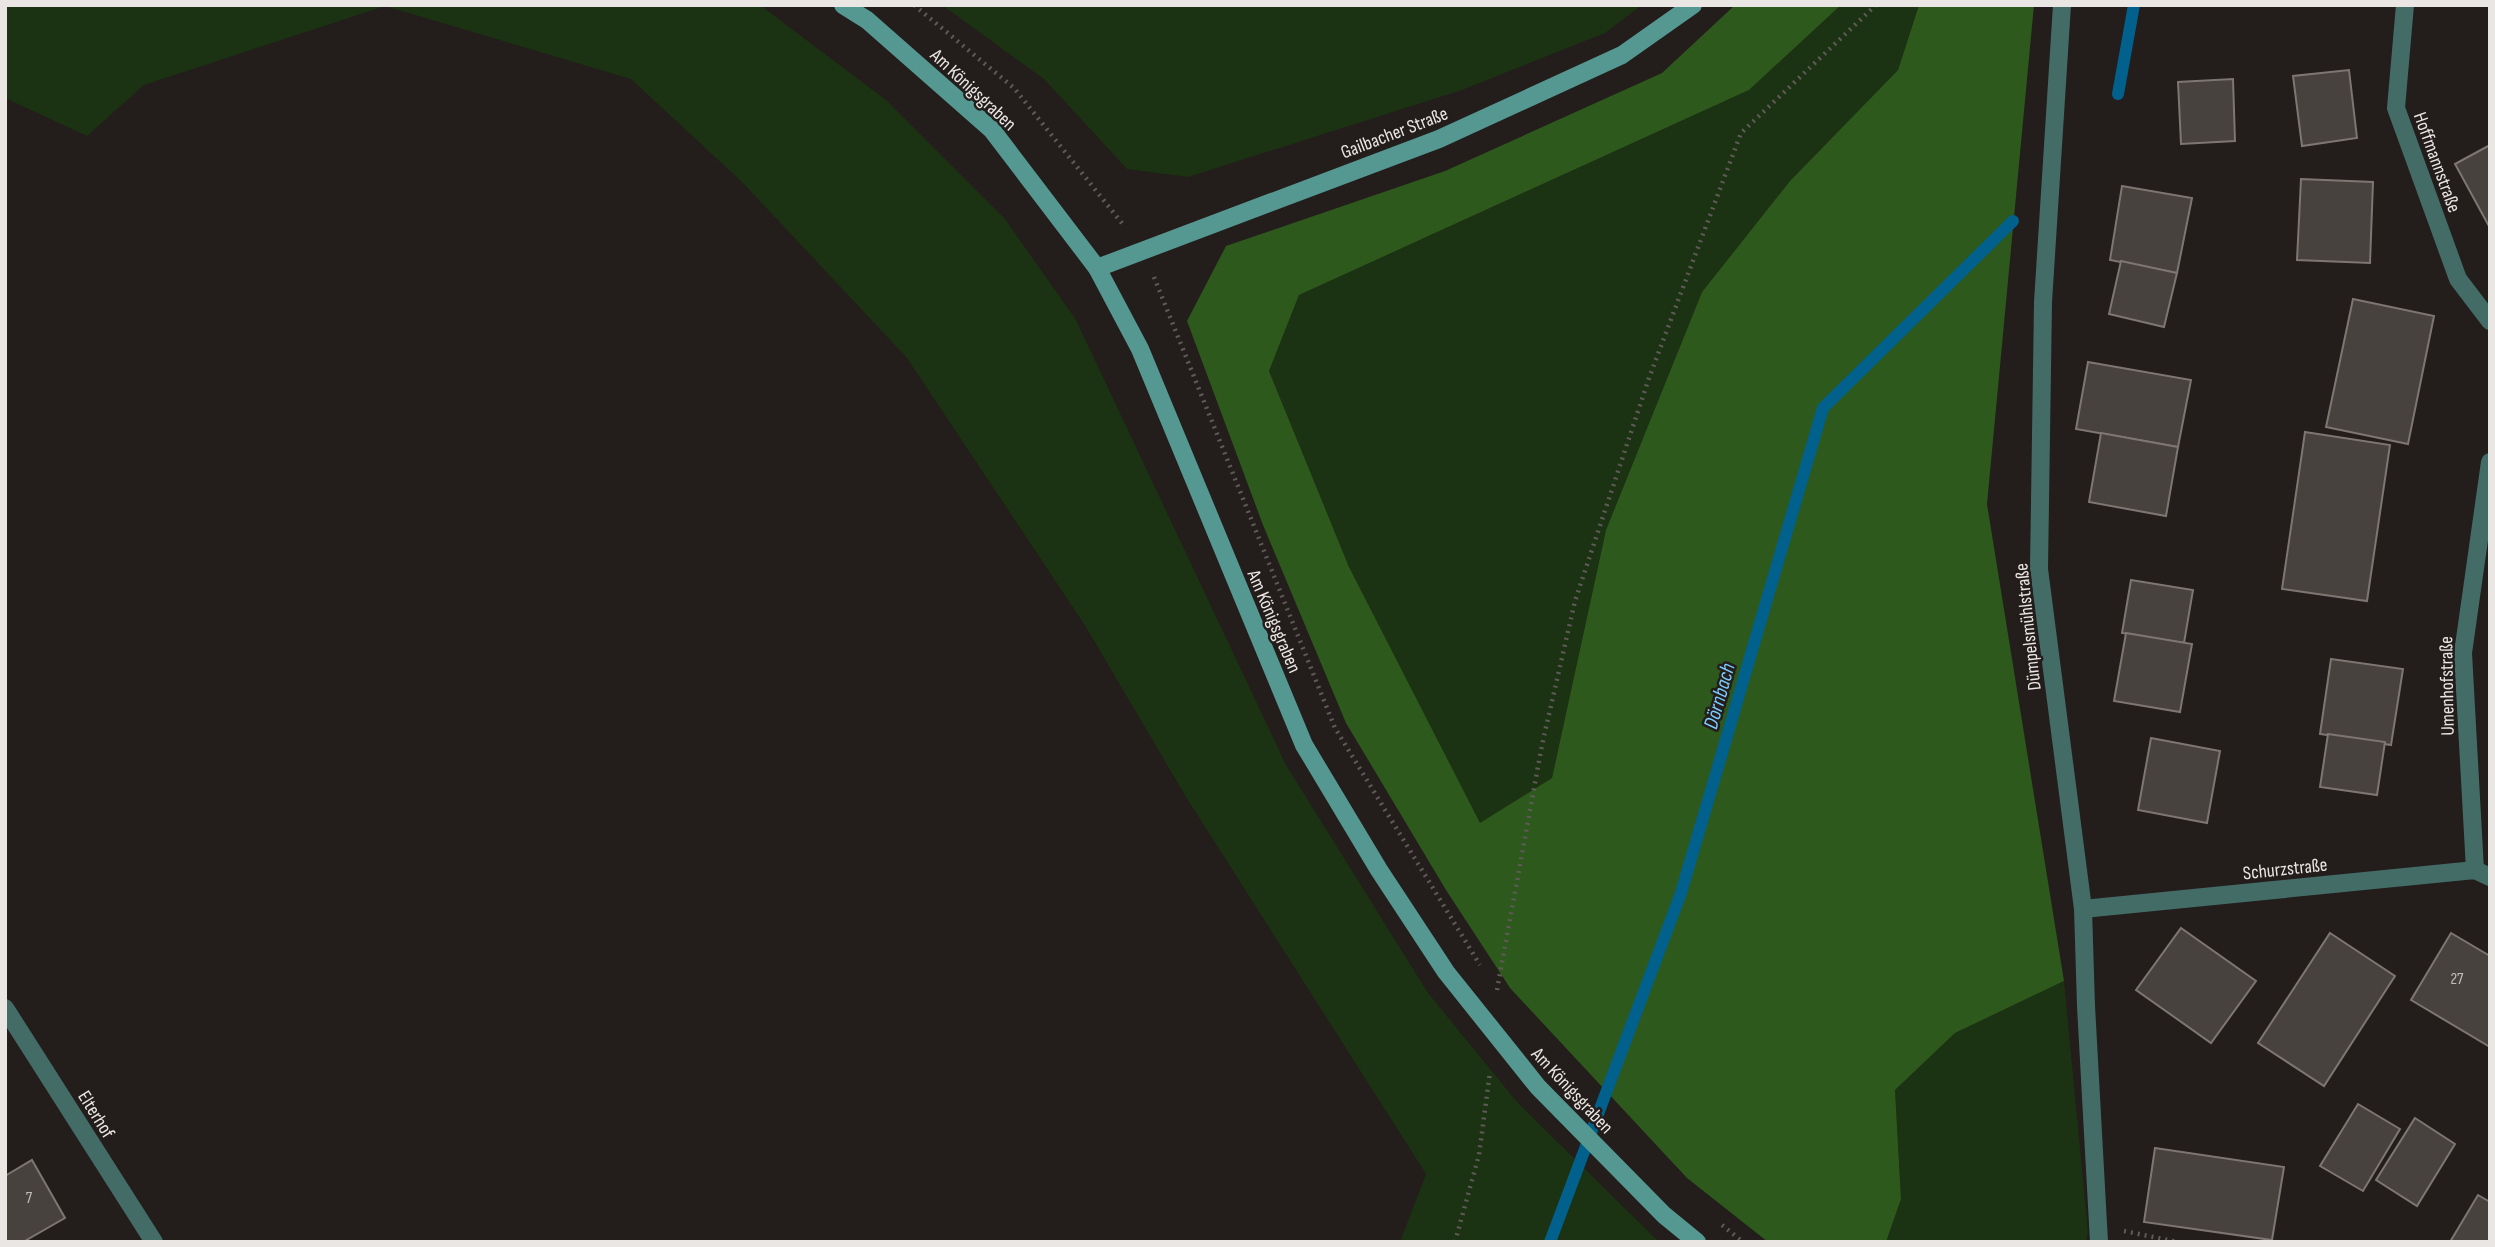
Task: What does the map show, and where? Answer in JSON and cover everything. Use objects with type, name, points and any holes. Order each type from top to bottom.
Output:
[{"type":"street","name":"Am Königsgraben","points":[[843,5],[867,20],[992,130],[1097,268],[1140,349],[1304,745],[1379,870],[1446,972],[1538,1087],[1664,1215],[1697,1242]]},
{"type":"street","name":"Gailbacher Straße","points":[[1097,268],[1439,139],[1622,55],[1693,5]]},
{"type":"street","name":"Dümpelsmühlstraße","points":[[2062,5],[2043,302],[2039,569],[2082,909],[2085,1006],[2100,1234]]},
{"type":"street","name":"Hoffmannstraße","points":[[2405,5],[2396,108],[2458,279],[2490,321]]},
{"type":"street","name":"Umenhofstraße","points":[[2482,873],[2463,653],[2490,462]]},
{"type":"street","name":"Schurzstraße","points":[[2082,909],[2482,873]]},
{"type":"street","name":"Elterhof","points":[[5,1008],[154,1242]]},
{"type":"path","points":[[914,5],[1014,88],[1143,250],[1335,728],[1482,969]]},
{"type":"path","points":[[1489,980],[1496,992],[1542,745],[1576,601],[1649,378],[1741,133],[1876,5]]},
{"type":"path","points":[[1455,1242],[1479,1156],[1495,1035]]},
{"type":"path","points":[[2100,1234],[2178,1242]]},
{"type":"green space","points":[[5,5],[760,5],[886,100],[1005,219],[1076,320],[1286,765],[1428,993],[1517,1102],[1659,1242],[1400,1242],[1426,1174],[1186,797],[1086,627],[907,358],[743,183],[631,79],[385,6],[144,85],[87,136],[5,98]]},
{"type":"green space","points":[[942,5],[1642,5],[1605,33],[1462,90],[1188,177],[1127,169],[1044,79]]},
{"type":"green space","points":[[1735,5],[1841,5],[1749,90],[1299,295],[1269,371],[1349,567],[1480,823],[1552,778],[1606,530],[1702,292],[1790,181],[1898,70],[1919,5],[2034,5],[1987,504],[2064,981],[1955,1033],[1895,1090],[1901,1199],[1886,1242],[1768,1242],[1687,1178],[1510,988],[1446,890],[1346,723],[1263,525],[1187,321],[1226,246],[1445,171],[1662,73]]},
{"type":"green space","points":[[1841,5],[1919,5],[1898,70],[1790,181],[1702,292],[1606,530],[1552,778],[1480,824],[1349,567],[1269,371],[1299,295],[1749,90]]},
{"type":"green space","points":[[2064,981],[2088,1232],[2086,1242],[1886,1242],[1901,1199],[1895,1090],[1955,1033]]},
{"type":"building","points":[[2349,70],[2357,138],[2302,146],[2293,76]]},
{"type":"building","points":[[2233,79],[2235,141],[2181,144],[2178,82]]},
{"type":"building","points":[[2490,145],[2490,228],[2455,164]]},
{"type":"building","points":[[2301,179],[2373,182],[2370,263],[2297,260]]},
{"type":"building","points":[[2122,186],[2192,198],[2177,273],[2110,260]]},
{"type":"building","points":[[2121,261],[2177,273],[2164,327],[2109,314]]},
{"type":"building","points":[[2353,299],[2434,316],[2408,444],[2326,427]]},
{"type":"building","points":[[2088,362],[2191,380],[2178,447],[2076,429]]},
{"type":"building","points":[[2305,432],[2390,445],[2367,601],[2282,589]]},
{"type":"building","points":[[2101,433],[2178,447],[2166,516],[2089,502]]},
{"type":"building","points":[[2131,580],[2193,590],[2184,643],[2122,633]]},
{"type":"building","points":[[2126,633],[2192,644],[2180,712],[2114,701]]},
{"type":"building","points":[[2331,659],[2403,669],[2391,745],[2320,734]]},
{"type":"building","points":[[2328,734],[2385,742],[2377,795],[2320,787]]},
{"type":"building","points":[[2151,738],[2220,751],[2207,823],[2138,810]]},
{"type":"building","points":[[2181,928],[2256,981],[2211,1043],[2136,990]]},
{"type":"building","points":[[2330,933],[2395,976],[2324,1086],[2258,1043]]},
{"type":"building","points":[[2451,933],[2490,956],[2490,1047],[2411,1000]]},
{"type":"building","points":[[2358,1104],[2400,1129],[2363,1191],[2320,1166]]},
{"type":"building","points":[[2415,1118],[2455,1144],[2417,1206],[2376,1180]]},
{"type":"building","points":[[2155,1148],[2284,1167],[2272,1240],[2144,1222]]},
{"type":"building","points":[[32,1160],[65,1218],[23,1242],[5,1242],[5,1176]]},
{"type":"building","points":[[2478,1195],[2490,1202],[2490,1242],[2450,1242]]},
{"type":"waterway","name":"Dörnbach","points":[[2118,94],[2134,5]]},
{"type":"waterway","name":"Dörnbach","points":[[1550,1242],[1681,893],[1823,408],[2013,221]]}]
